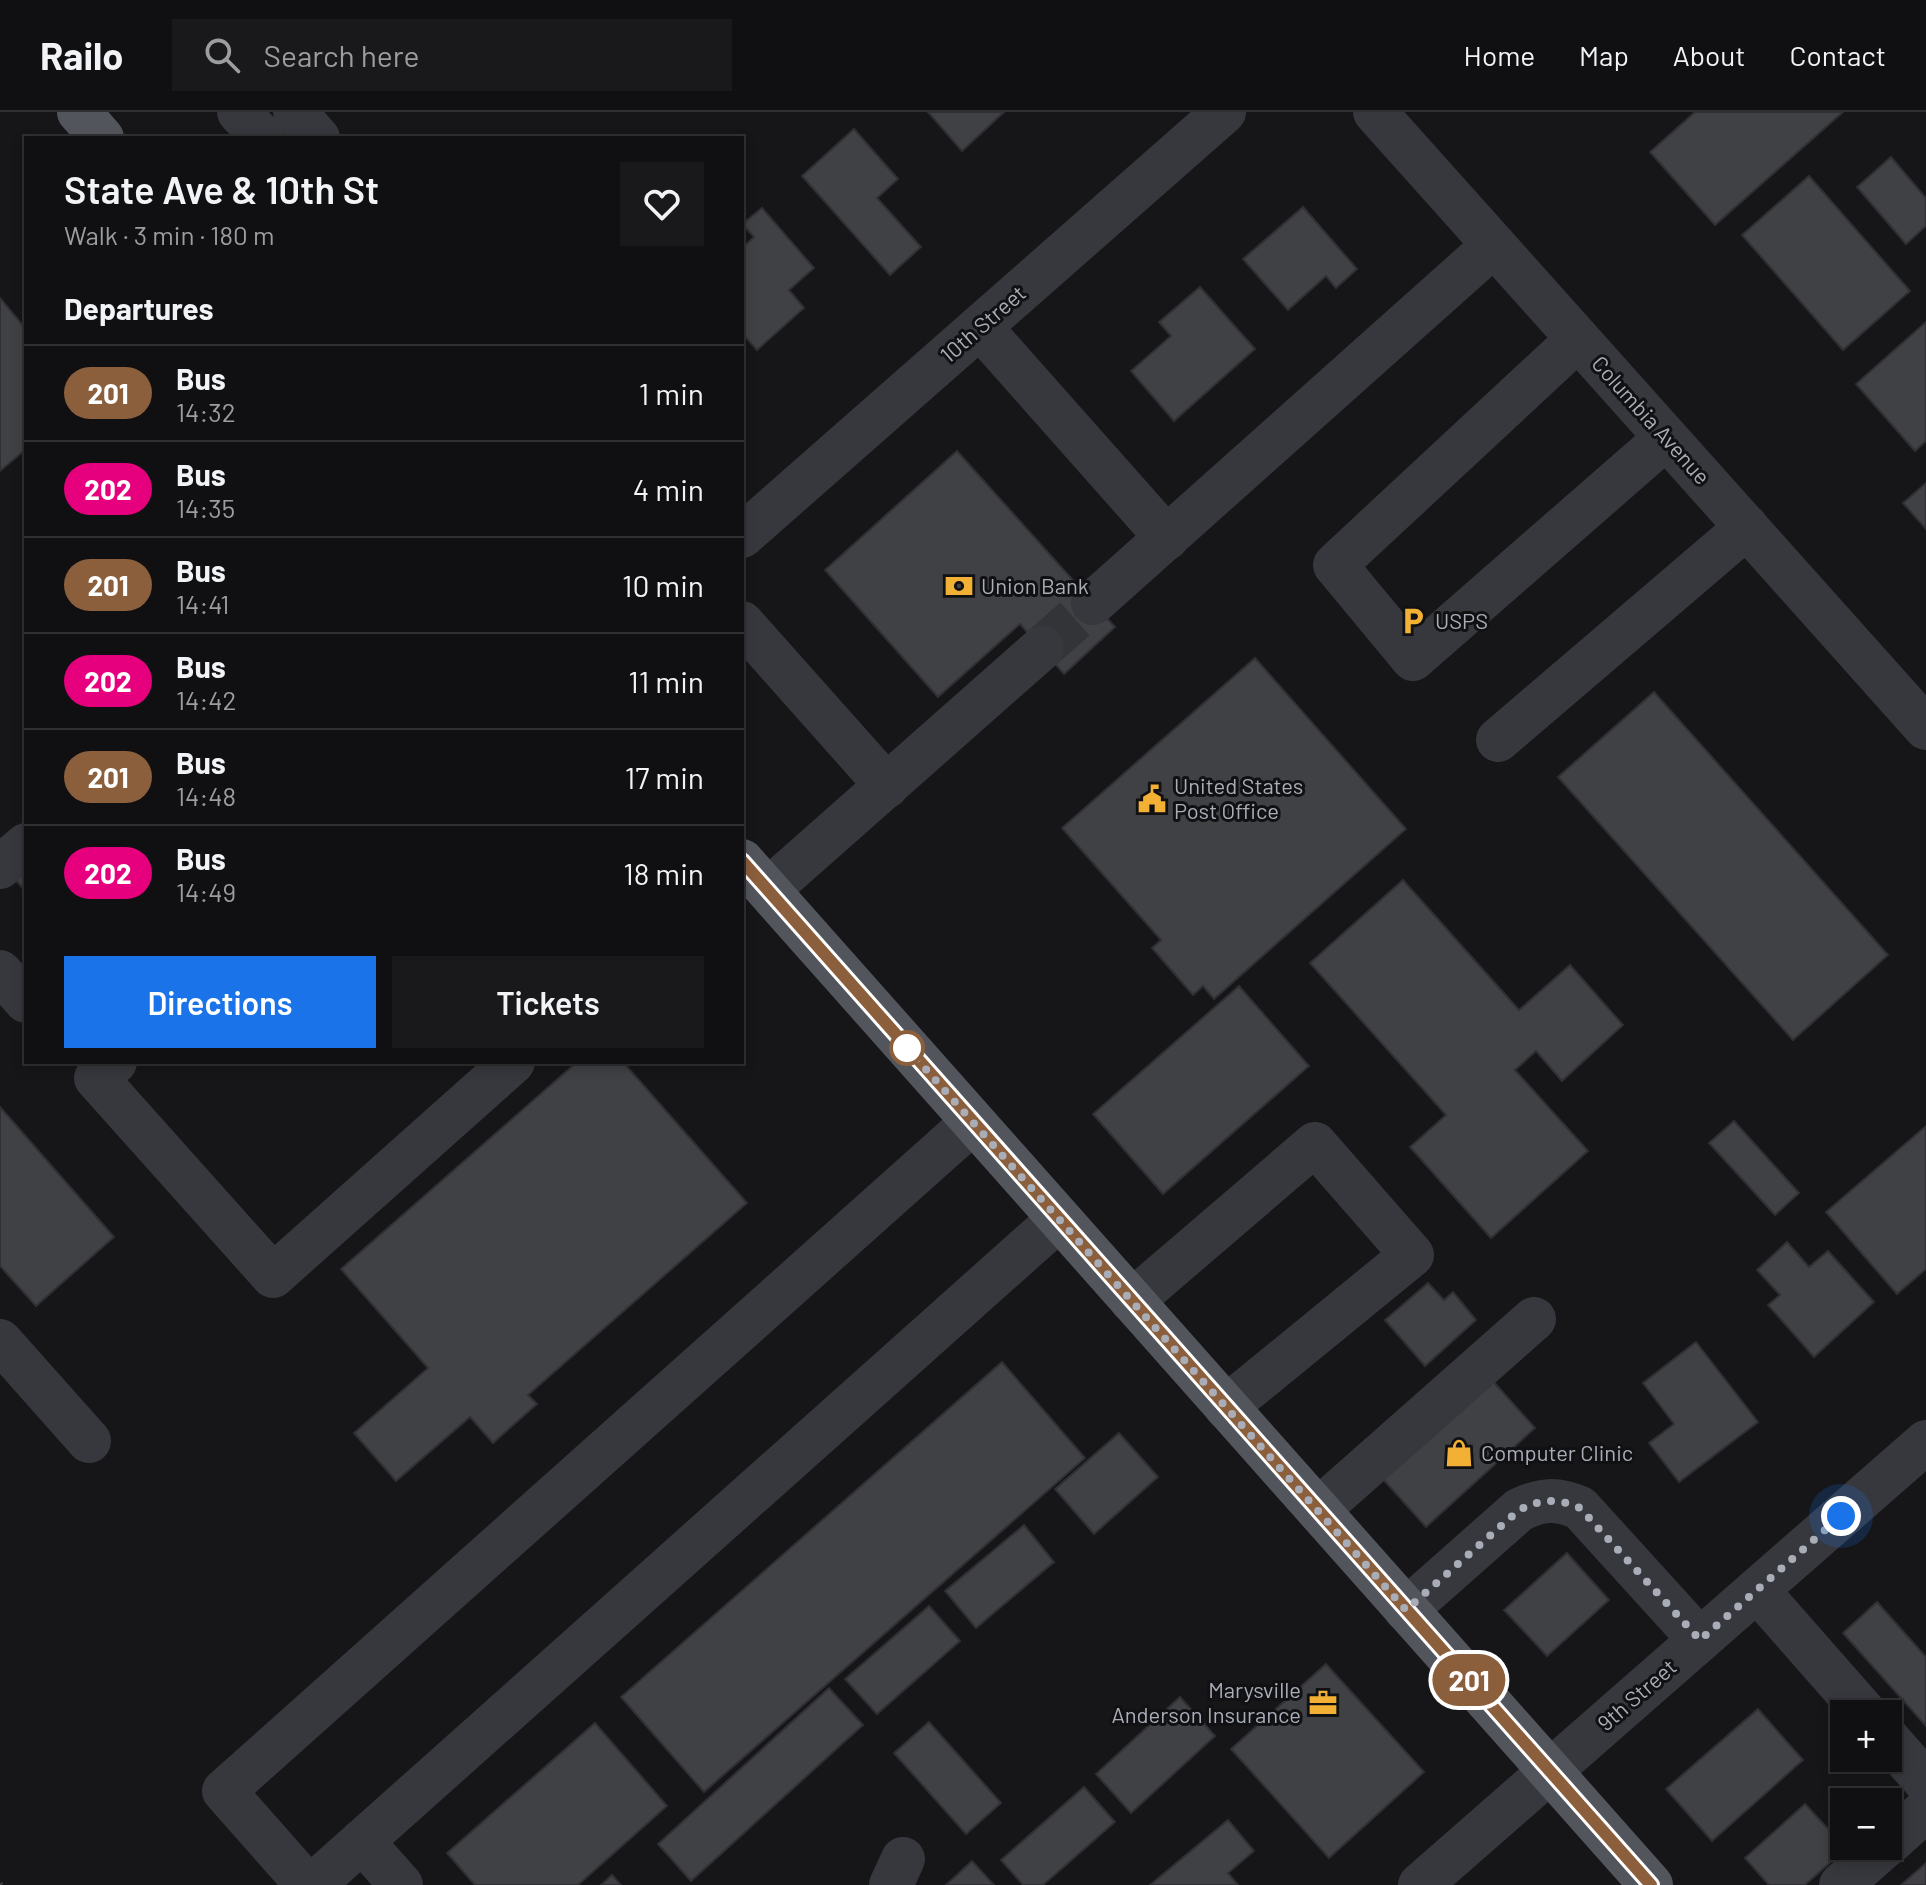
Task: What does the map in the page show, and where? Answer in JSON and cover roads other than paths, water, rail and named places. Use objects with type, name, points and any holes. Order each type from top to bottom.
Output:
[{"type":"main road","points":[[79,112],[100,136]]},
{"type":"main road","points":[[755,876],[1651,1885]]},
{"type":"street","points":[[239,112],[261,136]]},
{"type":"street","points":[[295,112],[316,136]]},
{"type":"street","name":"10th Street","points":[[744,534],[1224,112]]},
{"type":"street","name":"Columbia Avenue","points":[[1375,112],[1926,728]]},
{"type":"street","points":[[1093,603],[1494,245]]},
{"type":"street","points":[[980,327],[1167,538]]},
{"type":"street","points":[[1578,339],[1335,565],[1413,659],[1666,438]]},
{"type":"street","points":[[1498,740],[1747,527]]},
{"type":"street","points":[[744,625],[887,786]]},
{"type":"street","points":[[755,876],[887,786],[1042,648]]},
{"type":"street","points":[[0,867],[24,847]]},
{"type":"street","points":[[0,972],[24,999]]},
{"type":"street","points":[[98,1067],[273,1276],[511,1064]]},
{"type":"street","points":[[973,1122],[224,1791],[310,1885],[1059,1219]]},
{"type":"street","points":[[1132,1301],[1315,1144],[1412,1255],[1226,1407]]},
{"type":"street","points":[[1318,1510],[1534,1319]]},
{"type":"street","points":[[0,1341],[89,1441]]},
{"type":"street","name":"9th Street","points":[[1420,1885],[1926,1442]]},
{"type":"street","points":[[1406,1610],[1519,1510],[1548,1500],[1580,1508],[1700,1640]]},
{"type":"street","points":[[1757,1590],[1854,1700]]},
{"type":"street","points":[[1902,1755],[1926,1782]]},
{"type":"street","points":[[1902,1832],[1926,1810]]},
{"type":"street","points":[[362,1841],[401,1885]]},
{"type":"street","points":[[1841,1885],[1870,1860]]},
{"type":"tunnel","points":[[1042,648],[1093,603]]},
{"type":"place","name":"Union Bank","points":[[959,586]]},
{"type":"place","name":"USPS","points":[[1413,621]]},
{"type":"place","name":"United States Post Office","points":[[1152,799]]},
{"type":"place","name":"Computer Clinic","points":[[1459,1453]]},
{"type":"place","name":"Marysville Anderson Insurance","points":[[1323,1703]]}]
